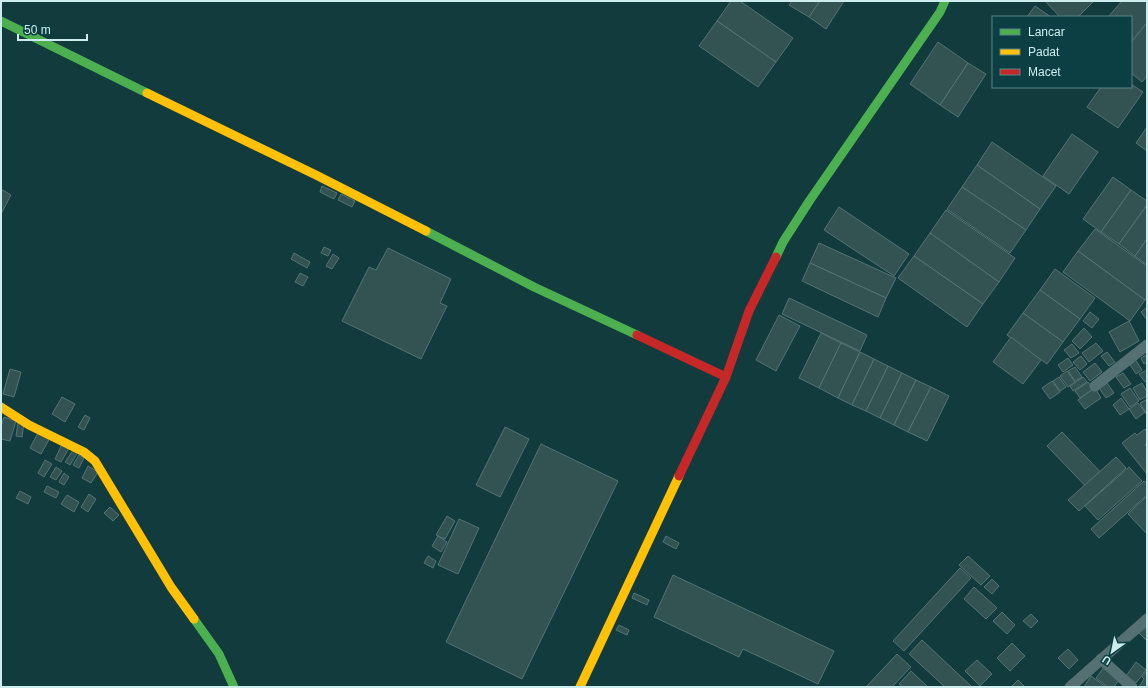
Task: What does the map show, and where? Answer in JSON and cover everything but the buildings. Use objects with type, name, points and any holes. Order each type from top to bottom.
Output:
[{"type":"street","points":[[580,687],[668,498],[707,419],[726,377],[749,311],[783,242],[810,200],[937,17],[945,1]]},
{"type":"street","points":[[1,21],[316,175],[534,287],[726,377]]},
{"type":"street","points":[[1095,386],[1147,345]]},
{"type":"street","points":[[1,407],[29,425],[84,452],[95,461],[171,587],[219,654],[234,687]]},
{"type":"street","points":[[1070,687],[1147,618]]},
{"type":"street","points":[[1102,659],[1132,687]]},
{"type":"traffic: fast","points":[[776,257],[783,242],[810,200],[940,12],[945,1]]},
{"type":"traffic: fast","points":[[1,21],[147,93]]},
{"type":"traffic: fast","points":[[426,231],[534,287],[637,335]]},
{"type":"traffic: fast","points":[[194,619],[219,654],[234,687]]},
{"type":"traffic: slow","points":[[147,93],[316,175],[426,231]]},
{"type":"traffic: slow","points":[[1,407],[29,425],[84,452],[95,461],[171,587],[194,619]]},
{"type":"traffic: slow","points":[[580,687],[679,476]]},
{"type":"traffic: jam","points":[[679,476],[726,377],[749,311],[776,257]]},
{"type":"traffic: jam","points":[[637,335],[726,377]]}]
